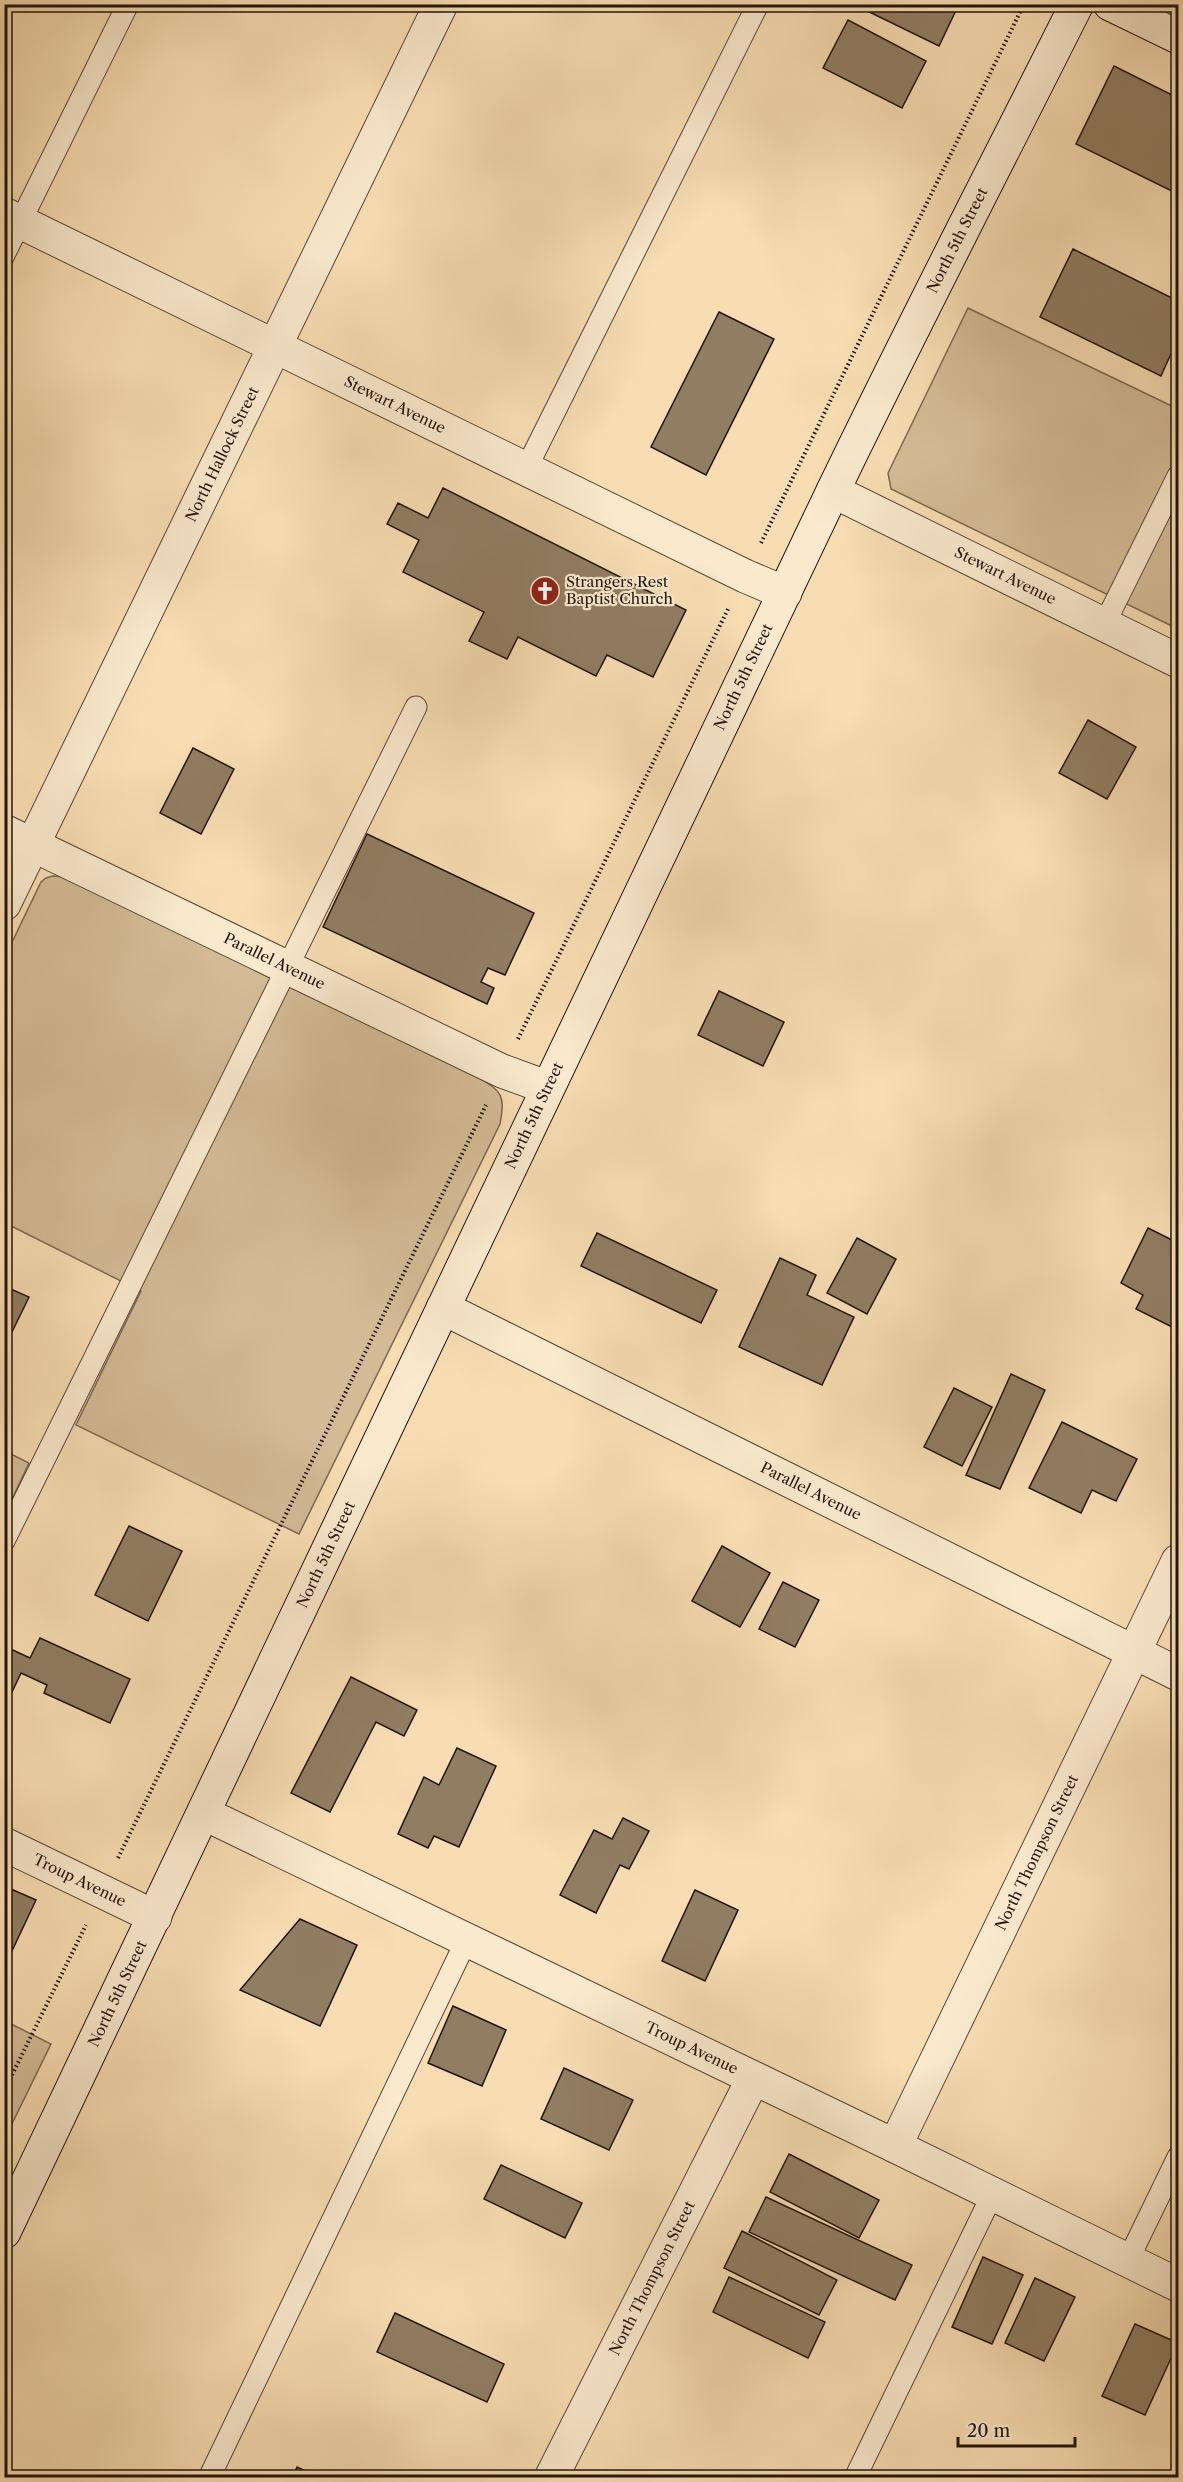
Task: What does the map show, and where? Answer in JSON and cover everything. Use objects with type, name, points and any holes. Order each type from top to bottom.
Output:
[{"type":"street","name":"North Hallock Street","points":[[4,904],[19,838],[275,346],[441,4]]},
{"type":"street","name":"North 5th Street","points":[[4,2232],[205,1814],[546,1087],[833,491],[1077,4]]},
{"type":"street","points":[[1110,4],[1179,37]]},
{"type":"street","name":"Stewart Avenue","points":[[13,218],[785,593]]},
{"type":"street","name":"Stewart Avenue","points":[[833,491],[1179,661]]},
{"type":"street","name":"Parallel Avenue","points":[[19,838],[502,1071],[546,1087]]},
{"type":"street","name":"Parallel Avenue","points":[[443,1308],[1132,1653],[1179,1674]]},
{"type":"street","name":"North Thompson Street","points":[[895,2146],[1132,1653],[1179,1561]]},
{"type":"street","name":"Troup Avenue","points":[[205,1814],[1179,2285]]},
{"type":"street","name":"Troup Avenue","points":[[4,1844],[154,1917]]},
{"type":"street","name":"North Thompson Street","points":[[550,2478],[753,2079]]},
{"type":"lane","points":[[4,255],[13,218],[128,4]]},
{"type":"lane","points":[[526,469],[758,4]]},
{"type":"lane","points":[[1104,625],[1179,476]]},
{"type":"lane","points":[[4,1540],[416,707]]},
{"type":"lane","points":[[209,2478],[466,1941]]},
{"type":"lane","points":[[1128,2260],[1179,2157]]},
{"type":"lane","points":[[855,2478],[992,2195]]},
{"type":"shaded area","points":[[968,308],[1178,409],[1178,629],[891,489],[888,473]]},
{"type":"shaded area","points":[[53,876],[64,877],[478,1077],[497,1091],[502,1101],[500,1124],[299,1534],[76,1425],[141,1291],[5,1223],[4,959],[41,882]]},
{"type":"shaded area","points":[[5,1451],[29,1463],[5,1514]]},
{"type":"shaded area","points":[[5,2021],[51,2044],[5,2138]]},
{"type":"building","points":[[853,4],[959,4],[939,46]]},
{"type":"building","points":[[848,20],[926,61],[902,108],[823,68]]},
{"type":"building","points":[[1114,66],[1178,98],[1178,194],[1076,144]]},
{"type":"building","points":[[1073,249],[1178,301],[1178,338],[1161,376],[1040,317]]},
{"type":"building","points":[[719,312],[774,339],[706,475],[651,447]]},
{"type":"building","name":"Strangers Rest Baptist Church","points":[[443,488],[686,610],[653,677],[607,655],[596,676],[518,637],[507,659],[469,641],[484,612],[403,572],[419,540],[387,524],[398,503],[428,518]]},
{"type":"building","points":[[1088,720],[1136,747],[1107,799],[1059,773]]},
{"type":"building","points":[[193,748],[234,769],[201,834],[160,813]]},
{"type":"building","points":[[367,834],[534,913],[505,975],[488,968],[481,982],[494,988],[487,1004],[323,927]]},
{"type":"building","points":[[719,991],[784,1022],[763,1066],[698,1035]]},
{"type":"building","points":[[1148,1228],[1178,1243],[1178,1330],[1136,1309],[1143,1295],[1121,1283]]},
{"type":"building","points":[[597,1233],[717,1290],[701,1323],[581,1266]]},
{"type":"building","points":[[857,1238],[896,1259],[867,1314],[827,1293]]},
{"type":"building","points":[[780,1258],[816,1275],[807,1295],[854,1317],[822,1385],[739,1347]]},
{"type":"building","points":[[4,1286],[29,1297],[10,1336],[4,1333]]},
{"type":"building","points":[[1011,1374],[1045,1390],[1000,1489],[966,1475]]},
{"type":"building","points":[[954,1388],[992,1407],[962,1466],[924,1447]]},
{"type":"building","points":[[1062,1422],[1137,1459],[1116,1501],[1092,1490],[1081,1513],[1029,1488]]},
{"type":"building","points":[[129,1526],[182,1551],[148,1621],[95,1595]]},
{"type":"building","points":[[722,1546],[770,1573],[740,1627],[692,1601]]},
{"type":"building","points":[[783,1582],[819,1600],[795,1647],[759,1629]]},
{"type":"building","points":[[40,1638],[130,1679],[110,1723],[44,1693],[47,1685],[21,1673],[4,1709],[4,1646],[30,1658]]},
{"type":"building","points":[[351,1677],[417,1710],[404,1736],[376,1722],[330,1812],[291,1793]]},
{"type":"building","points":[[457,1748],[496,1766],[459,1847],[434,1836],[428,1848],[398,1834],[424,1777],[439,1785]]},
{"type":"building","points":[[623,1818],[649,1831],[629,1869],[620,1865],[596,1913],[560,1895],[594,1830],[612,1839]]},
{"type":"building","points":[[4,1886],[36,1900],[11,1953],[4,1950]]},
{"type":"building","points":[[695,1890],[738,1910],[705,1981],[662,1961]]},
{"type":"building","points":[[300,1919],[357,1945],[320,2026],[240,1990]]},
{"type":"building","points":[[453,2006],[506,2030],[482,2086],[428,2063]]},
{"type":"building","points":[[564,2068],[633,2100],[609,2150],[541,2119]]},
{"type":"building","points":[[789,2154],[879,2200],[859,2238],[770,2192]]},
{"type":"building","points":[[501,2165],[582,2203],[565,2238],[484,2199]]},
{"type":"building","points":[[766,2197],[912,2265],[895,2300],[749,2232]]},
{"type":"building","points":[[742,2231],[837,2280],[819,2315],[724,2268]]},
{"type":"building","points":[[983,2257],[1023,2275],[992,2344],[952,2327]]},
{"type":"building","points":[[729,2277],[825,2322],[808,2358],[713,2312]]},
{"type":"building","points":[[1035,2278],[1075,2297],[1044,2361],[1005,2343]]},
{"type":"building","points":[[395,2313],[504,2364],[487,2402],[377,2352]]},
{"type":"building","points":[[1135,2324],[1178,2343],[1145,2415],[1102,2396]]},
{"type":"building","points":[[297,2467],[320,2478],[292,2478]]},
{"type":"place","name":"Strangers Rest Baptist Church","points":[[545,591]]}]
